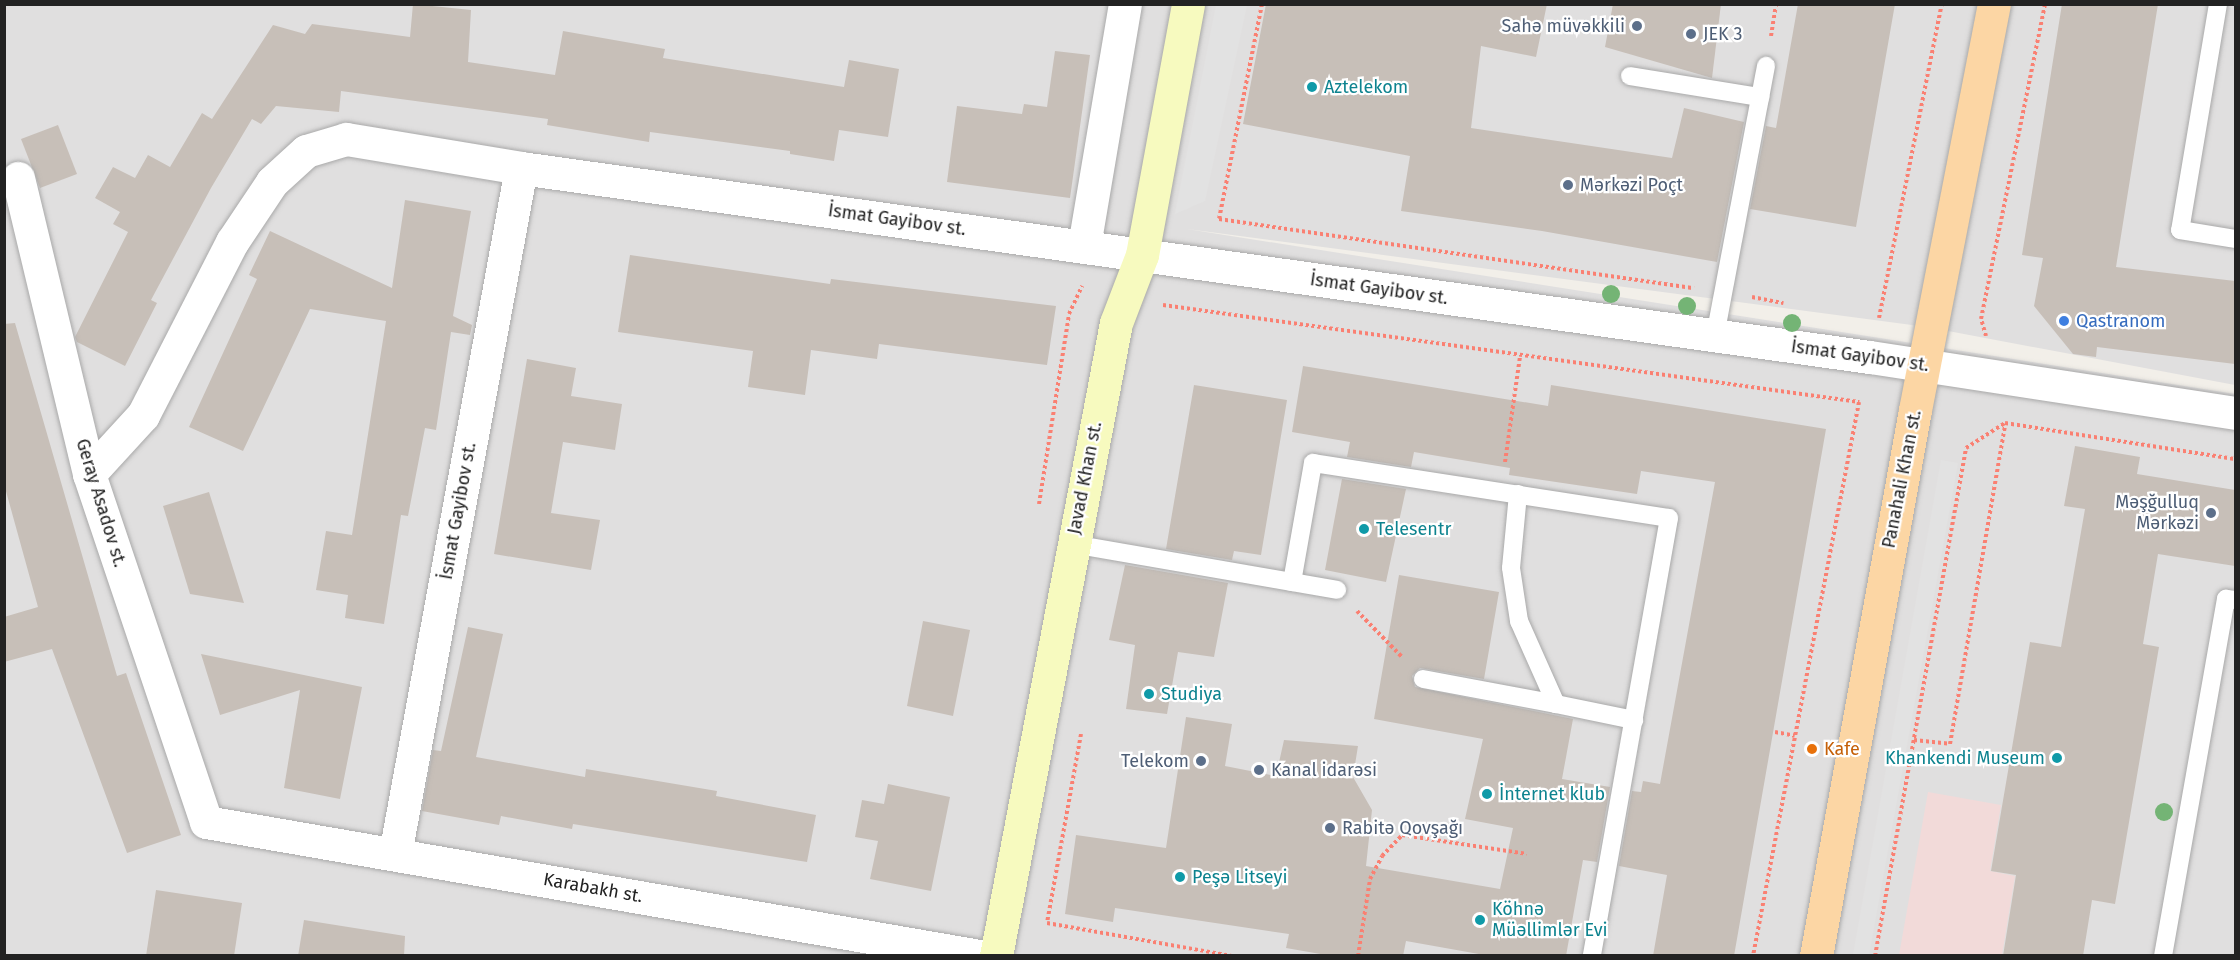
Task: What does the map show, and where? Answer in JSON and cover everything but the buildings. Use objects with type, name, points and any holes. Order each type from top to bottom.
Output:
[{"type":"main road","name":"Panahali Khan st.","points":[[1816,956],[1924,365],[1994,4]]},
{"type":"street","points":[[1084,246],[1125,4]]},
{"type":"street","name":"Javad Khan st.","points":[[996,956],[1071,544],[1116,323],[1142,255],[1188,4]]},
{"type":"street","name":"İsmat Gayibov st.","points":[[90,474],[143,415],[232,242],[272,182],[306,151],[346,138],[521,168],[1924,365],[2235,413]]},
{"type":"street","name":"İsmat Gayibov st.","points":[[395,854],[521,168]]},
{"type":"street","name":"Geray Asadov st.","points":[[18,178],[90,474],[206,822]]},
{"type":"street","name":"Karabakh st.","points":[[206,822],[979,956]]},
{"type":"lane","points":[[2218,4],[2180,230],[2235,239]]},
{"type":"lane","points":[[1715,336],[1766,66]]},
{"type":"lane","points":[[1630,76],[1760,97]]},
{"type":"lane","points":[[1292,582],[1312,463],[1668,518],[1592,956]]},
{"type":"lane","points":[[1509,493],[1511,568],[1519,621],[1556,704]]},
{"type":"lane","points":[[1071,544],[1337,590]]},
{"type":"lane","points":[[2163,956],[2226,599],[2235,600]]},
{"type":"lane","points":[[1423,679],[1634,720]]},
{"type":"path","points":[[1262,4],[1220,219],[1792,304]]},
{"type":"path","points":[[1868,317],[1879,319],[1942,4]]},
{"type":"path","points":[[1981,319],[2045,4]]},
{"type":"path","points":[[1509,493],[1520,356]]},
{"type":"path","points":[[1753,956],[1859,402]]},
{"type":"path","points":[[1875,956],[1966,448],[2005,423],[2235,459]]},
{"type":"path","points":[[1914,740],[1950,744],[2005,423]]},
{"type":"path","points":[[1337,590],[1423,679]]},
{"type":"path","points":[[1775,732],[1795,736]]},
{"type":"path","points":[[1358,956],[1370,879],[1382,856],[1402,835],[1527,854]]},
{"type":"shaded area","points":[[5,5],[2235,5],[2235,385],[1927,327],[1187,229],[2235,394],[2235,955],[5,956]]},
{"type":"shaded area","points":[[1216,5],[1247,5],[1205,201],[1175,214]]},
{"type":"shaded area","points":[[1941,460],[1958,463],[1869,955],[1853,955]]},
{"type":"shaded area","points":[[1928,792],[2001,805],[1990,871],[2015,876],[2002,955],[1899,955]]},
{"type":"place","name":"Sahə müvəkkili","points":[[1637,26]]},
{"type":"place","name":"JEK 3","points":[[1691,34]]},
{"type":"place","name":"Aztelekom","points":[[1312,87]]},
{"type":"place","name":"Mərkəzi Poçt","points":[[1568,185]]},
{"type":"place","name":"Qastranom","points":[[2064,321]]},
{"type":"place","name":"Məşğulluq Mərkəzi","points":[[2211,513]]},
{"type":"place","name":"Telesentr","points":[[1364,529]]},
{"type":"place","name":"Studiya","points":[[1149,694]]},
{"type":"place","name":"Kafe","points":[[1812,749]]},
{"type":"place","name":"Khankendi Museum","points":[[2057,758]]},
{"type":"place","name":"Telekom","points":[[1201,761]]},
{"type":"place","name":"Kanal idarəsi","points":[[1259,770]]},
{"type":"place","name":"İnternet klub","points":[[1487,794]]},
{"type":"place","name":"Rabitə Qovşağı","points":[[1330,828]]},
{"type":"place","name":"Peşə Litseyi","points":[[1180,877]]},
{"type":"place","name":"Köhnə Müəllimlər Evi","points":[[1480,920]]}]
